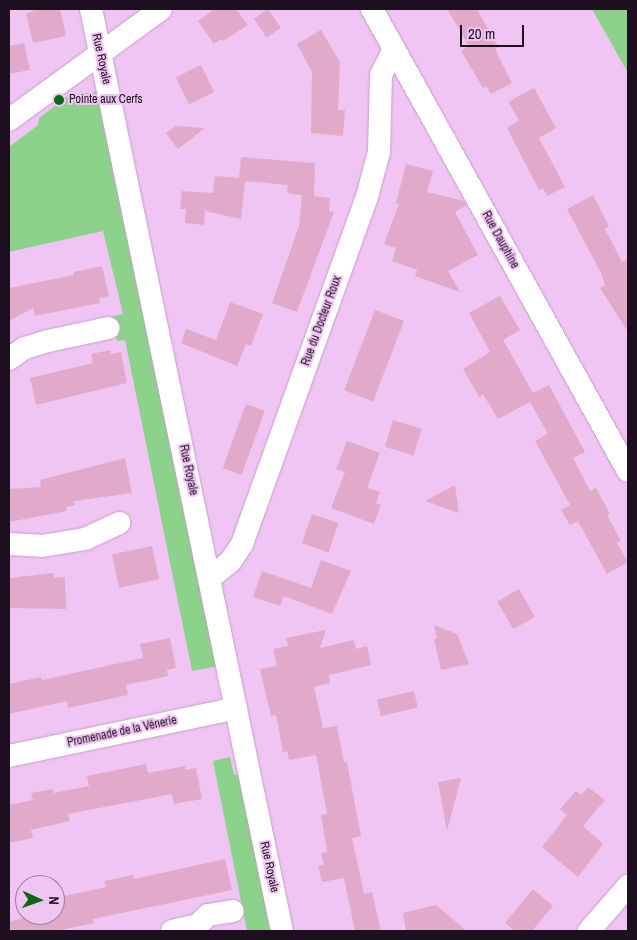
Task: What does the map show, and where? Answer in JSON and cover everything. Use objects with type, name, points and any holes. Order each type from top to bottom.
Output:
[{"type":"street","name":"Rue Royale","points":[[91,9],[282,931]]},
{"type":"street","points":[[9,120],[161,9]]},
{"type":"street","name":"Rue Dauphine","points":[[372,9],[628,471]]},
{"type":"street","name":"Rue du Docteur Roux","points":[[210,578],[230,562],[242,544],[367,197],[379,152],[382,75],[394,49]]},
{"type":"street","points":[[9,359],[25,348],[109,328]]},
{"type":"street","points":[[9,544],[42,546],[85,539],[120,523]]},
{"type":"street","name":"Promenade de la Vénerie","points":[[9,756],[236,708]]},
{"type":"street","points":[[589,931],[628,886]]},
{"type":"street","points":[[172,931],[198,925],[208,915],[233,911]]},
{"type":"green space","points":[[592,9],[628,9],[628,73]]},
{"type":"green space","points":[[99,91],[218,666],[192,671],[125,340],[117,341],[110,317],[123,314],[103,231],[9,252],[9,147],[38,125],[39,118],[68,96]]},
{"type":"green space","points":[[230,757],[234,775],[241,774],[274,931],[247,931],[213,761]]},
{"type":"building","points":[[37,9],[60,9],[66,36],[33,43],[26,14]]},
{"type":"building","points":[[215,9],[236,9],[248,25],[223,41],[221,39],[214,44],[198,21]]},
{"type":"building","points":[[268,9],[281,28],[267,38],[254,19]]},
{"type":"building","points":[[447,9],[477,9],[498,47],[495,49],[512,83],[491,94],[486,86],[483,88],[461,51],[469,46]]},
{"type":"building","points":[[321,30],[340,62],[338,110],[345,110],[343,136],[311,133],[312,72],[297,44]]},
{"type":"building","points":[[24,43],[30,70],[9,74],[9,46]]},
{"type":"building","points":[[201,65],[214,92],[189,104],[176,77]]},
{"type":"building","points":[[534,88],[556,128],[539,138],[565,187],[547,196],[543,188],[539,190],[507,128],[519,120],[508,102]]},
{"type":"building","points":[[176,126],[205,128],[178,149],[166,133]]},
{"type":"building","points":[[241,157],[315,163],[314,196],[330,198],[329,211],[334,212],[297,312],[272,303],[299,226],[302,195],[287,193],[288,185],[245,181],[241,219],[205,211],[204,225],[185,223],[186,209],[180,209],[182,191],[213,193],[215,176],[239,178]]},
{"type":"building","points":[[406,164],[433,171],[427,192],[464,201],[466,206],[455,212],[478,255],[448,271],[460,292],[415,276],[417,270],[392,261],[396,248],[384,244],[399,204],[396,203]]},
{"type":"building","points":[[593,195],[609,226],[605,229],[622,262],[628,259],[628,332],[600,288],[605,285],[601,273],[567,209]]},
{"type":"building","points":[[102,266],[109,296],[99,298],[100,303],[35,316],[33,308],[9,321],[9,288],[74,275],[74,272]]},
{"type":"building","points":[[500,296],[520,330],[503,340],[533,393],[549,385],[585,452],[573,458],[590,491],[596,488],[610,514],[607,515],[621,541],[617,543],[628,562],[607,574],[578,521],[570,525],[561,510],[570,505],[535,441],[548,434],[530,402],[498,419],[483,394],[479,397],[463,369],[490,352],[469,313]]},
{"type":"building","points":[[230,302],[263,314],[251,346],[246,344],[237,366],[181,343],[186,329],[216,340]]},
{"type":"building","points":[[375,310],[404,321],[373,401],[344,390]]},
{"type":"building","points":[[110,350],[111,354],[121,352],[127,383],[36,405],[30,378],[93,363],[91,354]]},
{"type":"building","points":[[246,404],[265,411],[242,475],[223,468]]},
{"type":"building","points":[[393,420],[422,429],[414,456],[385,447]]},
{"type":"building","points":[[347,441],[380,453],[367,488],[380,492],[376,503],[381,505],[374,524],[331,508],[345,472],[336,469]]},
{"type":"building","points":[[125,458],[132,493],[74,501],[75,505],[66,507],[67,511],[9,522],[9,489],[41,487],[40,480]]},
{"type":"building","points":[[455,485],[459,513],[425,501]]},
{"type":"building","points":[[312,514],[338,523],[328,552],[302,543]]},
{"type":"building","points":[[152,546],[159,579],[119,588],[112,555]]},
{"type":"building","points":[[321,560],[351,571],[332,614],[284,596],[280,606],[253,597],[262,571],[311,588]]},
{"type":"building","points":[[54,573],[54,578],[65,577],[66,609],[9,608],[9,578]]},
{"type":"building","points":[[519,589],[535,617],[513,629],[497,602]]},
{"type":"building","points":[[434,625],[457,634],[469,664],[441,670],[434,639],[437,639]]},
{"type":"building","points":[[326,630],[320,648],[354,640],[356,649],[367,646],[371,665],[329,675],[330,683],[314,687],[323,728],[337,726],[344,762],[347,762],[361,836],[352,838],[364,894],[372,892],[381,931],[355,931],[344,878],[322,882],[318,866],[324,865],[321,853],[327,852],[321,815],[327,814],[316,755],[289,760],[287,751],[283,752],[276,715],[271,716],[260,669],[277,666],[273,649],[288,646],[286,638]]},
{"type":"building","points":[[170,638],[176,668],[167,670],[168,676],[126,685],[128,695],[68,708],[67,701],[9,714],[9,684],[41,677],[42,680],[143,658],[140,644]]},
{"type":"building","points":[[414,691],[418,708],[381,716],[377,700]]},
{"type":"building","points":[[146,764],[148,773],[185,766],[186,770],[196,768],[202,799],[174,804],[172,794],[68,814],[70,821],[31,830],[33,838],[9,843],[9,805],[33,800],[31,793],[53,789],[54,793],[89,786],[87,776]]},
{"type":"building","points":[[461,778],[447,831],[438,782]]},
{"type":"building","points":[[588,787],[605,800],[583,826],[603,844],[578,877],[542,847],[567,815],[560,809],[576,791],[581,795]]},
{"type":"building","points":[[225,859],[232,890],[93,919],[94,923],[56,931],[9,931],[9,922],[15,920],[15,925],[65,925],[65,896],[106,887],[104,881],[133,875],[134,879]]},
{"type":"building","points":[[533,889],[553,906],[532,931],[515,931],[505,923]]},
{"type":"building","points":[[436,905],[467,931],[406,931],[403,913]]},
{"type":"place","name":"Pointe aux Cerfs","points":[[59,100]]}]
